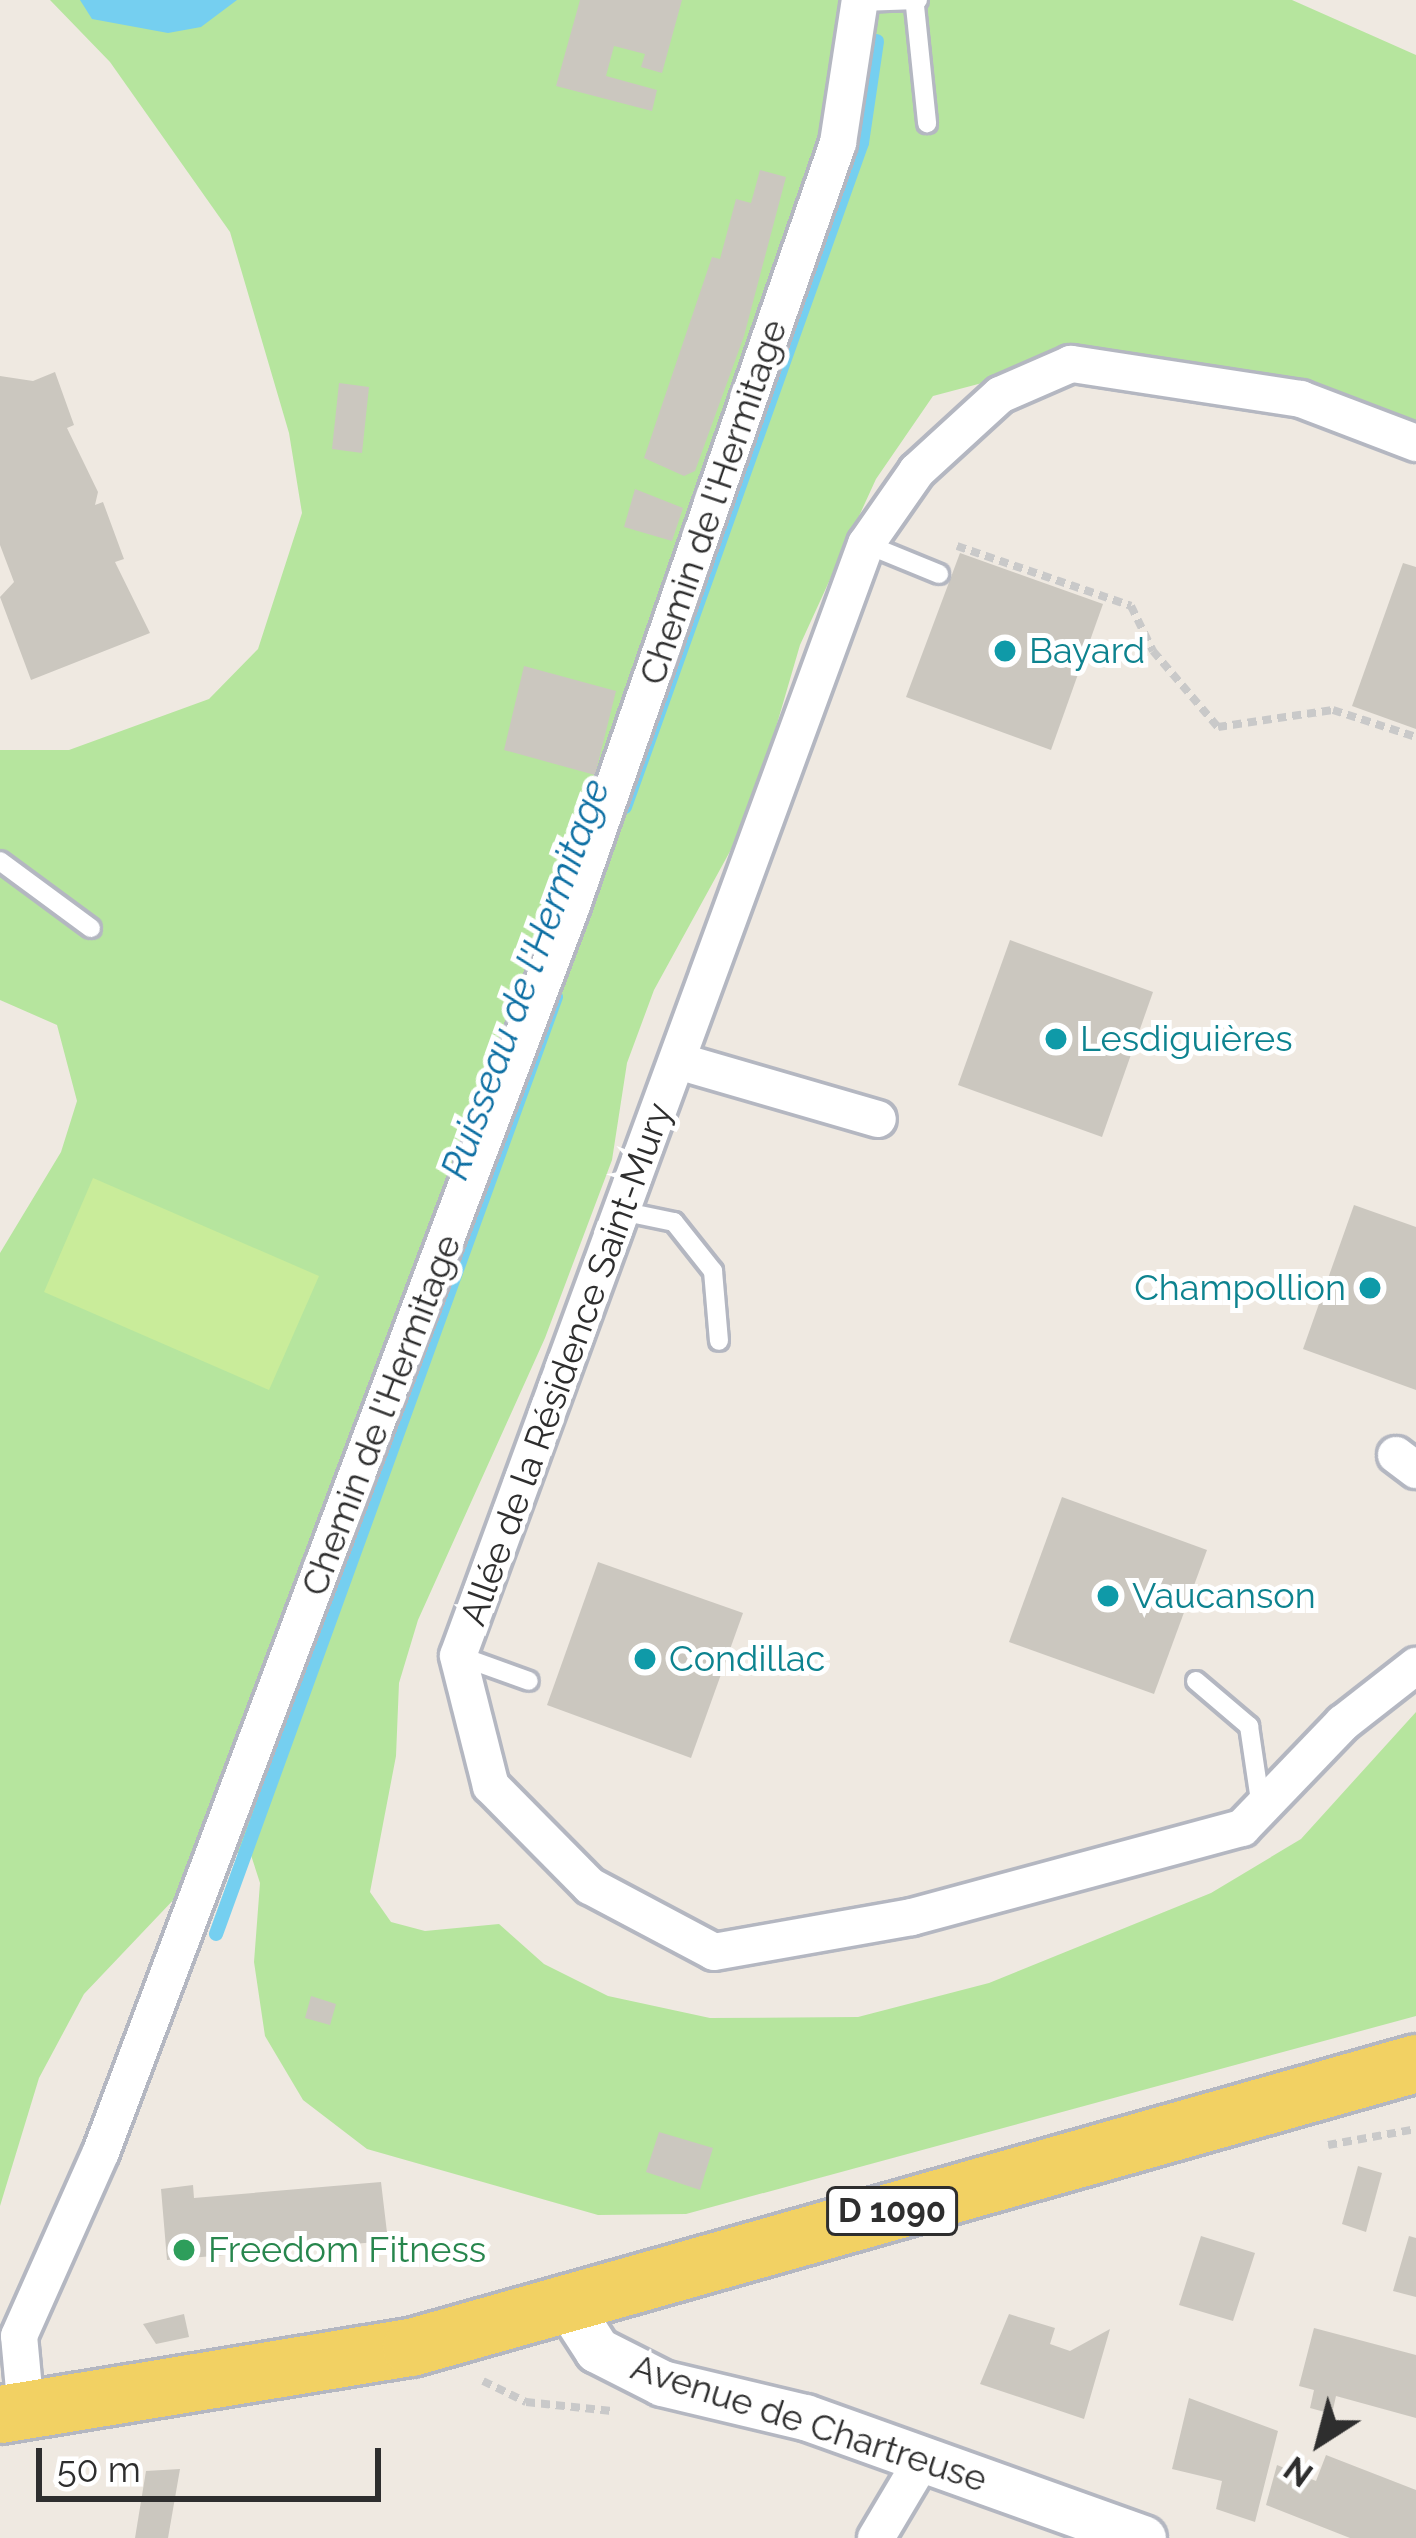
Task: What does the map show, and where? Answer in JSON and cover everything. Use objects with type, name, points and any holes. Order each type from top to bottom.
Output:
[{"type":"main road","name":"D 1090","points":[[13,2413],[306,2371],[1219,2125],[1292,2095],[1416,2063]]},
{"type":"main road","name":"D 1090","points":[[1219,2125],[1294,2128],[1416,2101]]},
{"type":"street","name":"Chemin de l'Hermitage","points":[[13,2413],[19,2336],[101,2152],[572,908],[838,143],[860,1]]},
{"type":"street","name":"Allée de la Résidence Saint-Mury","points":[[1416,443],[1301,399],[1071,364],[1000,395],[916,471],[866,544],[458,1656],[491,1786],[590,1886],[714,1952],[912,1917],[1242,1828],[1416,1666]]},
{"type":"street","points":[[677,1061],[878,1119]]},
{"type":"street","name":"Avenue de Chartreuse","points":[[566,2302],[597,2350],[662,2383],[924,2457],[1143,2538]]},
{"type":"street","points":[[876,2538],[924,2457]]},
{"type":"lane","points":[[860,1],[916,3],[927,123]]},
{"type":"lane","points":[[866,544],[939,574]]},
{"type":"lane","points":[[0,861],[92,928]]},
{"type":"lane","points":[[621,1211],[674,1222],[713,1270],[719,1342]]},
{"type":"lane","points":[[458,1656],[529,1681]]},
{"type":"lane","points":[[1196,1681],[1249,1726],[1261,1808]]},
{"type":"path","points":[[939,574],[951,544],[1131,606],[1153,651],[1218,727],[1333,710],[1416,737]]},
{"type":"green space","points":[[50,0],[1292,0],[1416,55],[1416,421],[1020,373],[933,396],[876,479],[800,645],[751,813],[654,990],[627,1063],[612,1160],[545,1338],[418,1620],[399,1683],[396,1756],[370,1892],[391,1922],[425,1931],[499,1924],[544,1964],[608,1996],[710,2018],[858,2017],[989,1983],[1211,1893],[1301,1839],[1416,1712],[1416,2016],[686,2214],[598,2215],[367,2149],[303,2100],[265,2036],[254,1962],[260,1883],[250,1852],[216,1855],[84,1994],[39,2078],[0,2206],[0,1253],[61,1152],[77,1101],[57,1025],[0,1000],[0,750],[69,750],[209,699],[258,649],[302,513],[289,433],[230,232],[110,62]]},
{"type":"green space","points":[[93,1178],[319,1276],[269,1390],[44,1292]]},
{"type":"water","points":[[80,0],[237,0],[201,27],[168,33],[92,19]]},
{"type":"building","points":[[580,0],[682,0],[662,73],[641,67],[645,54],[614,46],[606,76],[657,90],[652,111],[556,86]]},
{"type":"building","points":[[760,170],[786,177],[744,336],[695,471],[684,476],[644,458],[712,257],[720,259],[736,199],[751,203]]},
{"type":"building","points":[[55,372],[74,425],[67,428],[98,492],[95,505],[103,502],[124,559],[115,562],[150,633],[31,680],[0,597],[14,582],[0,545],[0,376],[33,381]]},
{"type":"building","points":[[339,383],[369,387],[362,453],[332,449]]},
{"type":"building","points":[[635,489],[683,508],[672,541],[624,527]]},
{"type":"building","name":"Bayard","points":[[960,553],[1103,604],[1051,750],[906,697]]},
{"type":"building","points":[[1403,563],[1416,567],[1416,729],[1352,706]]},
{"type":"building","points":[[524,666],[616,691],[595,775],[504,750]]},
{"type":"building","name":"Lesdiguières","points":[[1010,940],[1153,992],[1102,1137],[958,1085]]},
{"type":"building","name":"Champollion","points":[[1354,1205],[1416,1227],[1416,1390],[1303,1349]]},
{"type":"building","name":"Vaucanson","points":[[1062,1497],[1207,1550],[1154,1694],[1009,1642]]},
{"type":"building","name":"Condillac","points":[[598,1562],[743,1613],[691,1758],[547,1705]]},
{"type":"building","points":[[311,1996],[336,2004],[330,2025],[305,2018]]},
{"type":"building","points":[[659,2132],[713,2148],[700,2190],[646,2172]]},
{"type":"building","points":[[1358,2166],[1382,2173],[1366,2232],[1342,2224]]},
{"type":"building","points":[[381,2182],[388,2241],[167,2260],[161,2189],[193,2185],[194,2198]]},
{"type":"building","points":[[1201,2236],[1255,2253],[1233,2321],[1179,2305]]},
{"type":"building","points":[[1409,2236],[1416,2238],[1416,2297],[1393,2291]]},
{"type":"building","points":[[184,2314],[189,2337],[156,2344],[143,2324]]},
{"type":"building","points":[[1009,2314],[1055,2328],[1050,2344],[1070,2351],[1110,2329],[1084,2419],[980,2384]]},
{"type":"building","points":[[1314,2328],[1416,2355],[1416,2418],[1336,2396],[1332,2414],[1310,2408],[1314,2390],[1299,2386]]},
{"type":"building","points":[[1189,2398],[1278,2431],[1255,2522],[1216,2509],[1222,2481],[1172,2469]]},
{"type":"building","points":[[1326,2455],[1416,2490],[1416,2538],[1350,2538],[1266,2505],[1277,2465],[1316,2481]]},
{"type":"building","points":[[180,2469],[168,2538],[135,2538],[146,2471]]},
{"type":"waterway","name":"Ruisseau de l'Hermitage","points":[[625,807],[862,143],[877,41]]},
{"type":"waterway","name":"Ruisseau de l'Hermitage","points":[[216,1934],[556,997]]},
{"type":"place","name":"Bayard","points":[[1005,651]]},
{"type":"place","name":"Lesdiguières","points":[[1056,1039]]},
{"type":"place","name":"Champollion","points":[[1370,1288]]},
{"type":"place","name":"Vaucanson","points":[[1108,1596]]},
{"type":"place","name":"Condillac","points":[[645,1659]]},
{"type":"place","name":"Freedom Fitness","points":[[184,2250]]}]
